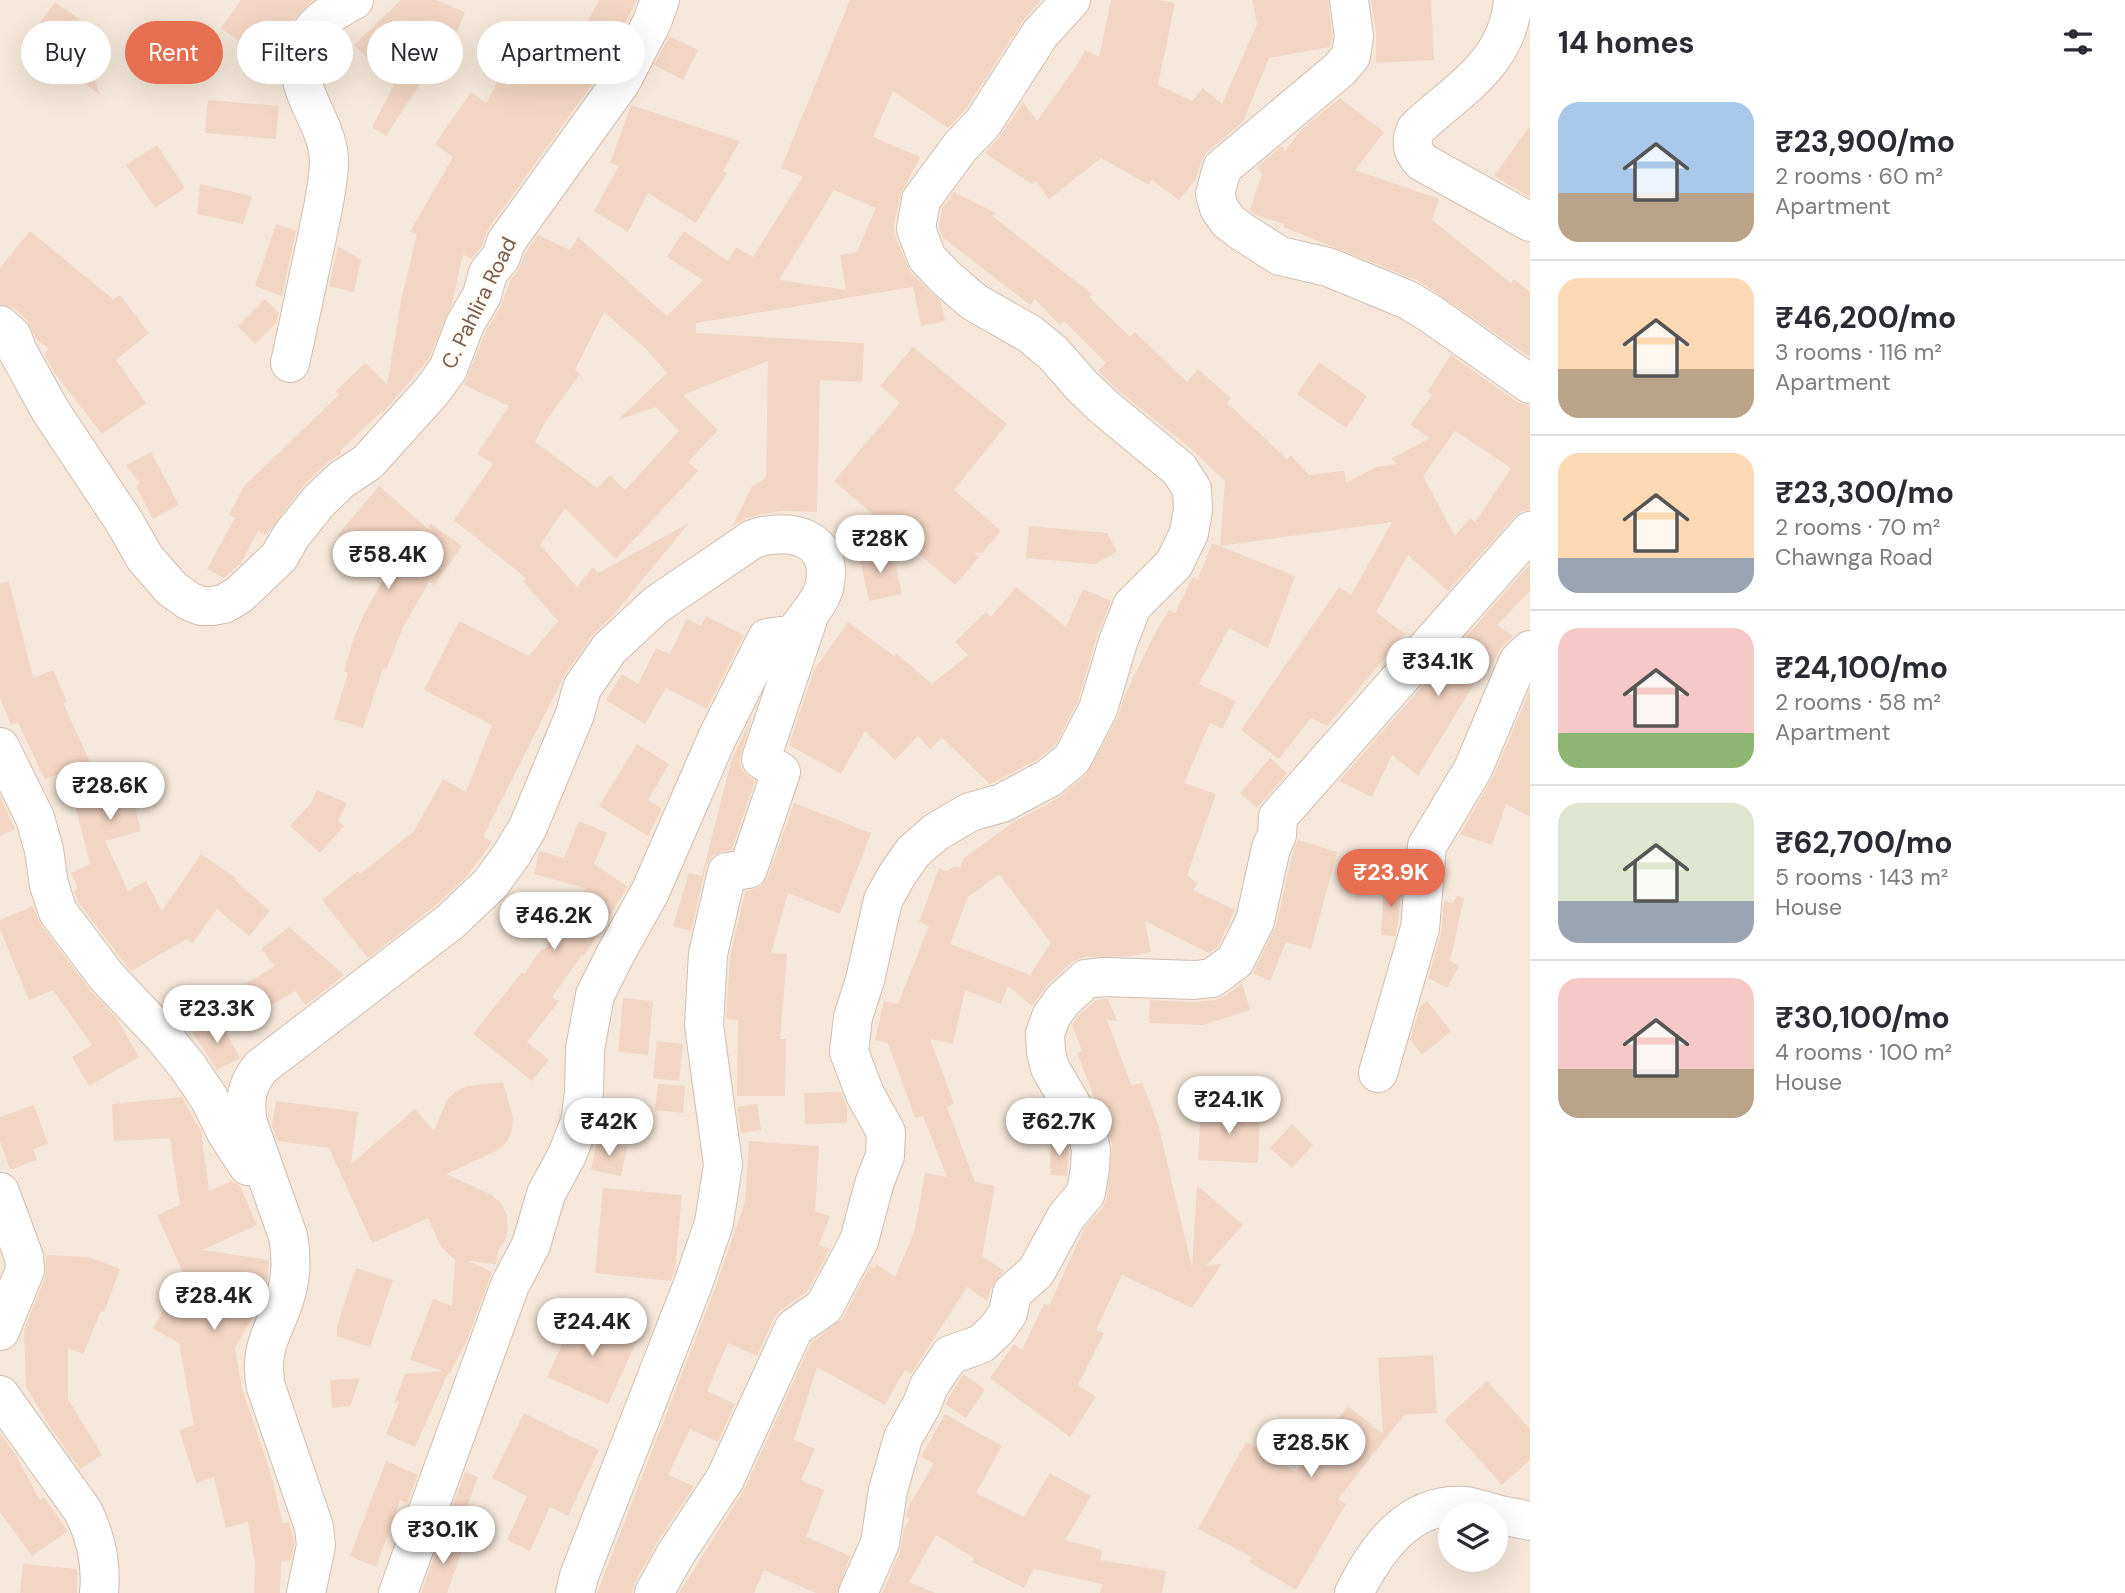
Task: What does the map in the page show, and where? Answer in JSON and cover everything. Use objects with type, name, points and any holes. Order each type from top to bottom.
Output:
[{"type":"street","points":[[290,363],[325,200],[329,161],[327,142],[302,84],[301,54],[312,29],[354,0]]},
{"type":"street","name":"C. Pahlira Road","points":[[0,325],[12,336],[50,410],[145,558],[172,589],[189,601],[201,606],[224,604],[239,595],[279,556],[319,501],[341,480],[368,462],[449,369],[465,324],[482,295],[488,273],[501,257],[514,229],[621,82],[652,22],[660,0]]},
{"type":"street","points":[[654,1593],[675,1555],[725,1479],[794,1328],[824,1307],[859,1241],[875,1181],[885,1156],[886,1132],[865,1094],[849,1052],[853,1017],[865,980],[883,900],[913,852],[936,832],[970,812],[1002,803],[1049,778],[1072,758],[1098,709],[1132,606],[1174,564],[1189,533],[1193,510],[1192,489],[1179,469],[1104,407],[1053,353],[1030,334],[974,302],[946,278],[927,258],[916,229],[922,200],[954,155],[983,123],[1041,34],[1071,0]]},
{"type":"street","points":[[1349,0],[1354,36],[1351,56],[1340,69],[1222,168],[1215,194],[1220,208],[1228,221],[1280,256],[1328,267],[1408,300],[1530,384]]},
{"type":"street","points":[[1513,0],[1512,18],[1507,34],[1485,68],[1416,129],[1412,140],[1414,152],[1422,162],[1530,222]]},
{"type":"street","points":[[858,1593],[880,1543],[888,1490],[904,1438],[929,1386],[950,1355],[981,1344],[997,1329],[1008,1313],[1012,1293],[1037,1272],[1066,1217],[1086,1192],[1091,1150],[1087,1130],[1050,1068],[1045,1052],[1045,1034],[1056,1009],[1074,988],[1086,979],[1212,978],[1236,961],[1255,921],[1271,848],[1277,835],[1278,817],[1530,531]]},
{"type":"street","points":[[306,1593],[316,1546],[314,1527],[266,1387],[263,1368],[264,1351],[288,1287],[290,1245],[248,1123],[246,1092],[252,1077],[261,1067],[450,922],[491,883],[528,827],[575,714],[583,688],[609,649],[656,605],[753,539],[770,533],[802,536],[814,546],[824,561],[826,573],[823,591],[794,634],[767,638],[726,719],[650,892],[615,953],[595,995],[585,1049],[582,1108],[574,1139],[546,1194],[531,1245],[510,1285],[398,1593]]},
{"type":"street","points":[[575,1593],[579,1576],[693,1284],[714,1223],[723,1165],[704,1025],[708,954],[727,872],[748,869],[781,772],[761,759],[811,608]]},
{"type":"street","points":[[1378,1073],[1420,928],[1427,846],[1473,769],[1518,662],[1530,650]]},
{"type":"street","points":[[0,747],[35,818],[44,850],[49,886],[58,912],[100,969],[163,1036],[188,1067],[209,1098],[227,1134],[282,1218]]},
{"type":"street","points":[[0,1192],[24,1257],[26,1270],[0,1331]]},
{"type":"street","points":[[0,1395],[87,1518],[100,1562],[99,1593]]},
{"type":"street","points":[[1354,1593],[1385,1542],[1409,1519],[1438,1508]]},
{"type":"street","points":[[1508,1516],[1530,1521]]},
{"type":"shaded area","points":[[0,0],[1530,0],[1530,1593],[0,1593]]},
{"type":"building","points":[[241,0],[313,0],[292,21],[237,21],[237,40],[223,29],[223,25]]},
{"type":"building","points":[[401,0],[436,0],[465,12],[461,21],[379,21]]},
{"type":"building","points":[[599,0],[637,0],[626,21],[588,21]]},
{"type":"building","points":[[850,0],[1041,0],[1022,22],[966,109],[948,128],[893,91],[873,137],[920,157],[900,196],[894,225],[895,236],[911,273],[941,302],[945,321],[921,326],[913,287],[696,323],[696,333],[864,343],[862,382],[820,380],[817,512],[781,511],[762,514],[747,518],[732,527],[752,486],[766,478],[768,361],[683,395],[718,430],[688,462],[698,471],[616,559],[565,508],[540,545],[577,587],[593,567],[598,573],[689,523],[615,613],[591,637],[564,676],[483,837],[492,842],[468,875],[436,905],[368,958],[322,900],[414,831],[443,779],[466,792],[492,725],[424,690],[459,621],[529,656],[558,621],[523,581],[526,578],[454,520],[493,464],[477,454],[509,406],[464,385],[510,281],[538,235],[570,250],[578,237],[667,316],[703,280],[667,257],[684,231],[728,261],[736,247],[753,257],[803,177],[781,168]],"holes":[[[834,190],[876,208],[857,252],[840,255],[846,290],[779,280]],[[604,312],[646,349],[667,373],[618,420],[656,407],[679,431],[625,490],[610,475],[597,488],[535,442],[546,421],[580,374],[575,370]]]},
{"type":"building","points":[[1111,0],[1159,0],[1175,3],[1158,85],[1192,101],[1203,88],[1222,104],[1257,24],[1252,0],[1328,0],[1332,36],[1330,47],[1269,58],[1243,122],[1207,152],[1196,179],[1179,200],[1152,180],[1149,185],[1101,158],[1049,199],[1036,181],[1032,184],[985,153],[1023,102],[1037,121],[1085,50],[1099,57]]},
{"type":"building","points":[[1371,0],[1431,0],[1434,60],[1376,63],[1376,33]]},
{"type":"building","points":[[55,2],[81,21],[41,21]]},
{"type":"building","points":[[367,33],[367,58],[354,45]]},
{"type":"building","points":[[669,36],[698,50],[683,80],[654,65]]},
{"type":"building","points":[[85,84],[96,84],[100,95]]},
{"type":"building","points":[[420,84],[386,136],[372,127],[394,85]]},
{"type":"building","points":[[496,84],[592,84],[488,229],[482,246],[471,259],[463,254],[452,303],[429,359],[381,415],[382,411],[340,451],[342,453],[304,485],[266,535],[258,531],[241,563],[224,578],[207,569],[235,518],[229,515],[244,486],[339,395],[336,391],[365,363],[387,385],[402,296],[417,234],[410,232],[453,157],[435,144],[471,92],[486,103]]},
{"type":"building","points":[[1340,98],[1384,132],[1355,170],[1439,199],[1432,220],[1511,283],[1514,279],[1530,292],[1530,357],[1419,281],[1283,227],[1284,224],[1256,215],[1250,210],[1262,174],[1257,167],[1282,146],[1285,151],[1301,130]]},
{"type":"building","points":[[208,100],[279,106],[276,139],[205,133]]},
{"type":"building","points":[[631,105],[740,141],[723,171],[727,173],[696,223],[648,193],[628,232],[594,211],[619,166],[610,163]]},
{"type":"building","points":[[1530,126],[1530,197],[1494,176]]},
{"type":"building","points":[[157,145],[185,188],[155,208],[126,165]]},
{"type":"building","points":[[200,184],[252,196],[243,224],[197,214]]},
{"type":"building","points":[[954,192],[996,213],[992,216],[1092,294],[1089,297],[1130,337],[1135,332],[1187,382],[1198,369],[1231,398],[1227,403],[1287,459],[1291,455],[1309,475],[1344,471],[1346,483],[1376,467],[1398,464],[1391,459],[1430,438],[1410,425],[1432,395],[1427,392],[1451,355],[1517,402],[1530,406],[1530,510],[1522,511],[1514,517],[1448,591],[1408,555],[1376,612],[1405,634],[1327,726],[1311,718],[1279,759],[1241,730],[1339,587],[1351,595],[1392,522],[1220,546],[1225,481],[1189,447],[1098,371],[1106,363],[1064,321],[1060,325],[1035,299],[1030,305],[942,237],[939,227],[942,209]],"holes":[[[1455,431],[1511,468],[1475,522],[1470,518],[1455,536],[1423,476]]]},
{"type":"building","points":[[276,224],[296,231],[282,296],[255,286]]},
{"type":"building","points":[[30,231],[113,299],[120,295],[149,333],[116,360],[146,403],[102,434],[53,371],[44,353],[49,349],[36,339],[27,320],[14,308],[0,304],[0,268]]},
{"type":"building","points":[[338,246],[361,260],[354,292],[329,286]]},
{"type":"building","points":[[265,299],[279,313],[276,323],[255,344],[238,326]]},
{"type":"building","points":[[913,347],[1007,424],[954,490],[1001,531],[982,553],[974,553],[979,557],[955,585],[834,481],[900,403],[880,386]]},
{"type":"building","points":[[1319,362],[1367,396],[1346,428],[1297,394]]},
{"type":"building","points":[[151,452],[179,505],[153,519],[136,486],[140,483],[126,465]]},
{"type":"building","points":[[379,486],[428,529],[431,524],[462,546],[434,585],[429,582],[403,627],[386,670],[383,668],[363,728],[334,719],[348,673],[344,672],[353,640],[385,576],[338,535]]},
{"type":"building","points":[[1029,526],[1107,533],[1117,551],[1095,564],[1026,558]]},
{"type":"building","points":[[1212,543],[1295,576],[1268,648],[1229,628],[1199,684],[1236,701],[1222,729],[1210,723],[1184,783],[1216,794],[1187,875],[1198,884],[1193,890],[1235,910],[1218,947],[1209,953],[1145,921],[1151,952],[1131,956],[1084,957],[1072,962],[1047,985],[1032,1006],[1008,986],[1001,1004],[965,990],[953,1044],[930,1039],[954,1104],[947,1107],[975,1182],[995,1186],[982,1256],[1004,1271],[991,1288],[987,1301],[967,1287],[911,1374],[905,1370],[885,1405],[817,1367],[794,1440],[815,1449],[801,1480],[824,1490],[806,1537],[850,1556],[837,1593],[816,1593],[764,1570],[754,1593],[679,1593],[745,1488],[811,1343],[843,1318],[870,1266],[874,1268],[876,1264],[895,1277],[914,1233],[925,1173],[947,1177],[923,1116],[915,1118],[888,1043],[875,1040],[884,1001],[898,1004],[929,926],[919,922],[939,868],[947,871],[955,866],[960,868],[964,858],[1012,823],[1060,797],[1086,775],[1117,719],[1125,695],[1153,637],[1169,610],[1175,613],[1193,577],[1198,579]],"holes":[[[999,874],[1051,943],[1030,975],[950,944],[968,897]]]},
{"type":"building","points":[[892,549],[902,594],[869,601],[859,556]]},
{"type":"building","points":[[1530,564],[1530,591],[1497,625],[1513,636],[1502,647],[1488,671],[1484,668],[1418,776],[1392,755],[1372,797],[1339,781]]},
{"type":"building","points":[[9,582],[33,678],[53,670],[67,702],[63,703],[97,777],[126,770],[141,831],[105,841],[128,891],[146,881],[162,911],[201,854],[237,879],[236,881],[270,911],[249,936],[217,909],[193,943],[187,939],[131,971],[78,902],[74,890],[78,888],[71,873],[90,864],[66,770],[45,780],[18,722],[11,725],[0,698],[0,583]]},
{"type":"building","points":[[1016,587],[1066,627],[1083,589],[1111,601],[1097,636],[1078,701],[1055,745],[1037,760],[990,784],[942,738],[930,749],[918,736],[895,760],[865,731],[841,774],[789,745],[814,670],[848,622],[894,656],[896,653],[932,684],[968,655],[955,642],[986,612],[991,617]]},
{"type":"building","points":[[706,616],[744,635],[707,709],[666,688],[645,724],[606,700],[622,674],[638,684],[656,648],[670,654],[687,619],[701,626]]},
{"type":"building","points":[[1530,690],[1530,817],[1506,804],[1492,845],[1460,834],[1493,777]]},
{"type":"building","points":[[752,717],[739,761],[743,771],[755,781],[732,849],[713,855],[706,866],[691,931],[673,926],[689,873],[702,876],[732,758]]},
{"type":"building","points":[[637,744],[669,764],[648,800],[662,809],[648,836],[599,806]]},
{"type":"building","points":[[1270,758],[1287,773],[1257,808],[1240,793]]},
{"type":"building","points":[[317,790],[347,803],[338,821],[344,826],[320,853],[290,826],[311,803]]},
{"type":"building","points":[[0,796],[15,829],[0,836]]},
{"type":"building","points":[[794,803],[871,833],[840,914],[788,893],[771,953],[787,954],[780,1039],[786,1039],[785,1096],[737,1096],[738,1020],[726,1019],[730,957],[745,892],[761,886],[768,877]]},
{"type":"building","points":[[579,821],[607,833],[594,864],[628,887],[584,956],[582,955],[552,997],[559,1001],[527,1042],[549,1060],[532,1081],[473,1034],[522,972],[524,974],[542,948],[544,950],[586,888],[534,874],[539,851],[564,858]]},
{"type":"building","points":[[1298,840],[1337,852],[1311,949],[1286,942],[1270,981],[1253,973],[1276,926]]},
{"type":"building","points":[[1384,884],[1402,885],[1395,936],[1381,935]]},
{"type":"building","points":[[1457,896],[1464,898],[1450,961],[1459,966],[1447,988],[1428,978],[1441,934],[1444,901],[1453,903]]},
{"type":"building","points":[[33,906],[41,925],[90,990],[117,1019],[139,1057],[89,1086],[72,1057],[92,1045],[53,990],[29,1000],[0,929],[0,920]]},
{"type":"building","points":[[289,927],[344,975],[306,1005],[295,991],[252,1017],[236,990],[275,966],[261,949]]},
{"type":"building","points":[[1242,983],[1250,1010],[1203,1025],[1149,1023],[1150,1000],[1215,1000]]},
{"type":"building","points":[[623,998],[653,1001],[648,1055],[618,1052]]},
{"type":"building","points":[[1108,999],[1117,1021],[1107,1020],[1131,1085],[1142,1083],[1158,1124],[1192,1267],[1197,1185],[1243,1225],[1206,1266],[1222,1264],[1192,1308],[1122,1275],[1096,1330],[1104,1333],[1078,1385],[1096,1397],[1070,1437],[990,1378],[1014,1344],[1022,1350],[1044,1304],[1049,1306],[1084,1229],[1103,1207],[1107,1197],[1112,1145],[1108,1126],[1077,1053],[1082,1051],[1072,1025],[1096,1000]]},
{"type":"building","points":[[1427,1001],[1451,1031],[1422,1055],[1410,1040],[1420,1007]]},
{"type":"building","points":[[219,1019],[240,1058],[217,1070],[193,1033]]},
{"type":"building","points":[[657,1041],[683,1044],[679,1081],[653,1078]]},
{"type":"building","points":[[503,1082],[513,1117],[507,1142],[498,1150],[446,1174],[492,1195],[502,1205],[507,1216],[508,1229],[505,1241],[498,1251],[496,1264],[468,1261],[492,1272],[467,1340],[448,1373],[415,1447],[386,1434],[399,1402],[394,1403],[405,1374],[443,1371],[410,1360],[433,1299],[452,1306],[455,1260],[441,1247],[428,1218],[372,1243],[329,1148],[278,1141],[272,1126],[276,1101],[358,1112],[351,1164],[415,1109],[434,1131],[447,1100],[456,1091],[468,1086]]},
{"type":"building","points":[[658,1084],[685,1086],[683,1113],[655,1110]]},
{"type":"building","points":[[841,1092],[847,1107],[847,1123],[805,1124],[804,1093]]},
{"type":"building","points":[[182,1097],[201,1131],[209,1191],[232,1181],[240,1186],[257,1225],[202,1250],[269,1260],[267,1281],[260,1304],[235,1348],[242,1389],[270,1471],[283,1523],[289,1522],[293,1536],[291,1560],[281,1562],[280,1593],[254,1593],[255,1563],[248,1522],[226,1528],[214,1477],[196,1483],[179,1430],[194,1425],[179,1343],[153,1329],[183,1273],[157,1215],[180,1205],[170,1138],[114,1141],[112,1104]]},
{"type":"building","points":[[757,1104],[761,1130],[741,1133],[737,1107]]},
{"type":"building","points":[[34,1105],[48,1144],[33,1149],[37,1160],[10,1170],[0,1141],[0,1117]]},
{"type":"building","points":[[1201,1109],[1260,1112],[1258,1163],[1198,1160]]},
{"type":"building","points":[[1292,1124],[1313,1145],[1292,1168],[1270,1148]]},
{"type":"building","points":[[1051,1140],[1067,1140],[1067,1176],[1050,1175]]},
{"type":"building","points":[[597,1141],[627,1147],[621,1176],[591,1170]]},
{"type":"building","points":[[749,1141],[819,1146],[815,1211],[830,1216],[819,1245],[830,1249],[807,1292],[774,1318],[757,1356],[728,1343],[707,1391],[735,1404],[718,1442],[690,1429],[668,1475],[694,1486],[656,1544],[635,1582],[632,1593],[597,1593],[714,1291],[745,1202]]},
{"type":"building","points":[[603,1188],[682,1195],[675,1270],[671,1281],[595,1273]]},
{"type":"building","points":[[46,1255],[88,1257],[120,1269],[104,1312],[101,1311],[83,1354],[68,1348],[68,1399],[102,1455],[80,1469],[26,1387],[24,1329],[45,1278]]},
{"type":"building","points":[[356,1268],[393,1280],[370,1347],[337,1336],[337,1326]]},
{"type":"building","points":[[577,1311],[638,1338],[608,1404],[547,1377]]},
{"type":"building","points":[[1433,1355],[1437,1413],[1404,1415],[1338,1499],[1346,1504],[1296,1590],[1249,1562],[1252,1557],[1198,1529],[1246,1442],[1296,1472],[1348,1406],[1383,1434],[1378,1358]]},
{"type":"building","points":[[963,1374],[985,1389],[966,1418],[945,1404]]},
{"type":"building","points":[[360,1378],[350,1406],[332,1408],[330,1380]]},
{"type":"building","points":[[1487,1381],[1530,1429],[1530,1460],[1502,1485],[1444,1420]]},
{"type":"building","points":[[524,1413],[599,1450],[568,1516],[550,1507],[530,1551],[507,1540],[527,1496],[492,1478]]},
{"type":"building","points":[[945,1414],[1002,1446],[976,1493],[1024,1517],[1050,1473],[1091,1496],[1065,1540],[1102,1550],[1100,1560],[1166,1571],[1162,1593],[1100,1593],[1102,1584],[1034,1569],[1024,1588],[972,1562],[974,1558],[936,1535],[909,1582],[935,1593],[882,1593],[900,1552],[904,1529],[910,1519],[906,1517],[908,1507],[934,1464],[921,1457]]},
{"type":"building","points":[[0,1433],[15,1454],[40,1500],[44,1497],[68,1531],[32,1556],[0,1512]]},
{"type":"building","points":[[386,1461],[418,1475],[407,1503],[400,1500],[376,1567],[350,1556]]},
{"type":"building","points":[[465,1472],[478,1477],[461,1523],[448,1518]]},
{"type":"building","points":[[442,1535],[465,1543],[447,1593],[421,1593]]},
{"type":"building","points":[[23,1564],[77,1569],[77,1593],[20,1593]]}]
